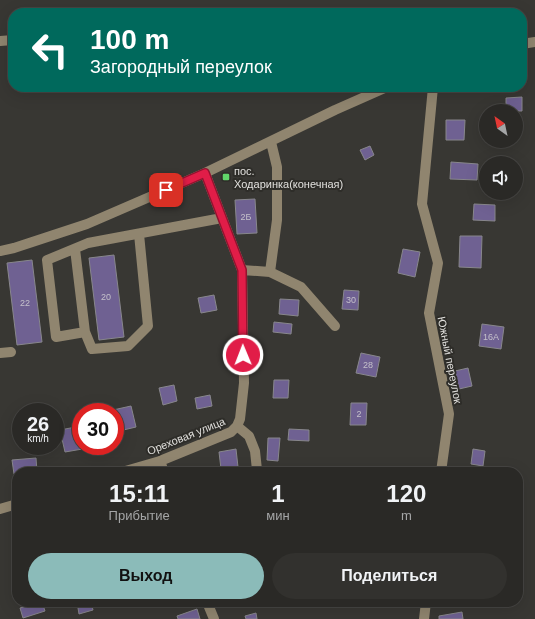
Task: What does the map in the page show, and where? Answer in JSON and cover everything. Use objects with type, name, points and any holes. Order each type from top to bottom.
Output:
[{"type":"street","points":[[0,250],[14,248],[87,224],[205,173],[335,110],[376,92]]},
{"type":"street","name":"Южный переулок","points":[[433,92],[422,204],[438,263],[429,313],[449,414],[442,467]]},
{"type":"street","points":[[270,272],[277,220],[277,167],[271,142]]},
{"type":"street","name":"Ореховая улица","points":[[139,467],[160,461],[231,432],[237,426],[240,419],[244,383],[242,270],[205,173]]},
{"type":"street","points":[[85,332],[56,337],[47,260],[88,243],[222,218]]},
{"type":"street","points":[[75,249],[85,332],[92,349],[128,346],[148,326],[139,234]]},
{"type":"street","points":[[242,270],[270,272],[301,287],[335,326]]},
{"type":"street","points":[[0,353],[11,352]]},
{"type":"street","points":[[237,426],[249,436],[255,451],[257,467]]},
{"type":"street","points":[[160,461],[162,467]]},
{"type":"street","points":[[0,509],[12,505]]},
{"type":"street","points":[[209,607],[214,619]]},
{"type":"street","points":[[424,619],[425,607]]},
{"type":"building","points":[[522,97],[522,104],[506,104],[506,98]]},
{"type":"building","points":[[446,120],[465,120],[464,140],[446,140]]},
{"type":"building","points":[[370,146],[374,155],[365,160],[360,150]]},
{"type":"building","points":[[451,162],[478,164],[477,180],[450,179]]},
{"type":"building","points":[[255,199],[257,233],[237,234],[235,200]]},
{"type":"building","points":[[474,204],[495,205],[495,221],[473,220]]},
{"type":"building","points":[[460,236],[482,236],[481,268],[459,267]]},
{"type":"building","points":[[403,249],[420,252],[415,277],[398,273]]},
{"type":"building","points":[[114,255],[124,337],[99,340],[89,258]]},
{"type":"building","points":[[32,260],[42,342],[17,345],[7,263]]},
{"type":"building","points":[[344,290],[359,291],[358,310],[342,309]]},
{"type":"building","points":[[214,295],[217,310],[201,313],[198,298]]},
{"type":"building","points":[[280,299],[299,300],[298,316],[279,314]]},
{"type":"building","points":[[274,322],[292,324],[291,334],[273,332]]},
{"type":"building","points":[[482,324],[504,327],[501,349],[479,346]]},
{"type":"building","points":[[361,353],[380,357],[376,377],[356,373]]},
{"type":"building","points":[[468,368],[472,386],[459,389],[455,371]]},
{"type":"building","points":[[274,380],[289,380],[288,398],[273,398]]},
{"type":"building","points":[[174,385],[177,401],[163,405],[159,388]]},
{"type":"building","points":[[210,395],[212,406],[197,409],[195,398]]},
{"type":"building","points":[[351,403],[367,403],[366,425],[350,425]]},
{"type":"building","points":[[131,406],[136,427],[124,430],[124,408]]},
{"type":"building","points":[[72,428],[72,451],[65,452],[64,429]]},
{"type":"building","points":[[289,429],[309,430],[309,441],[288,440]]},
{"type":"building","points":[[268,438],[280,438],[278,461],[267,460]]},
{"type":"building","points":[[236,449],[238,467],[221,467],[219,452]]},
{"type":"building","points":[[473,449],[485,451],[483,466],[471,464]]},
{"type":"building","points":[[36,458],[37,467],[13,467],[12,460]]},
{"type":"building","points":[[44,607],[45,611],[23,618],[20,608]]},
{"type":"building","points":[[78,607],[92,607],[93,610],[79,614]]},
{"type":"building","points":[[197,609],[200,619],[178,619],[177,616]]},
{"type":"building","points":[[462,612],[463,619],[439,619],[439,616]]},
{"type":"building","points":[[256,613],[257,619],[246,619],[245,616]]},
{"type":"place","name":"пос. Ходаринка(конечная)","points":[[226,177]]},
{"type":"route","points":[[166,190],[205,173],[242,270],[243,355]]}]
